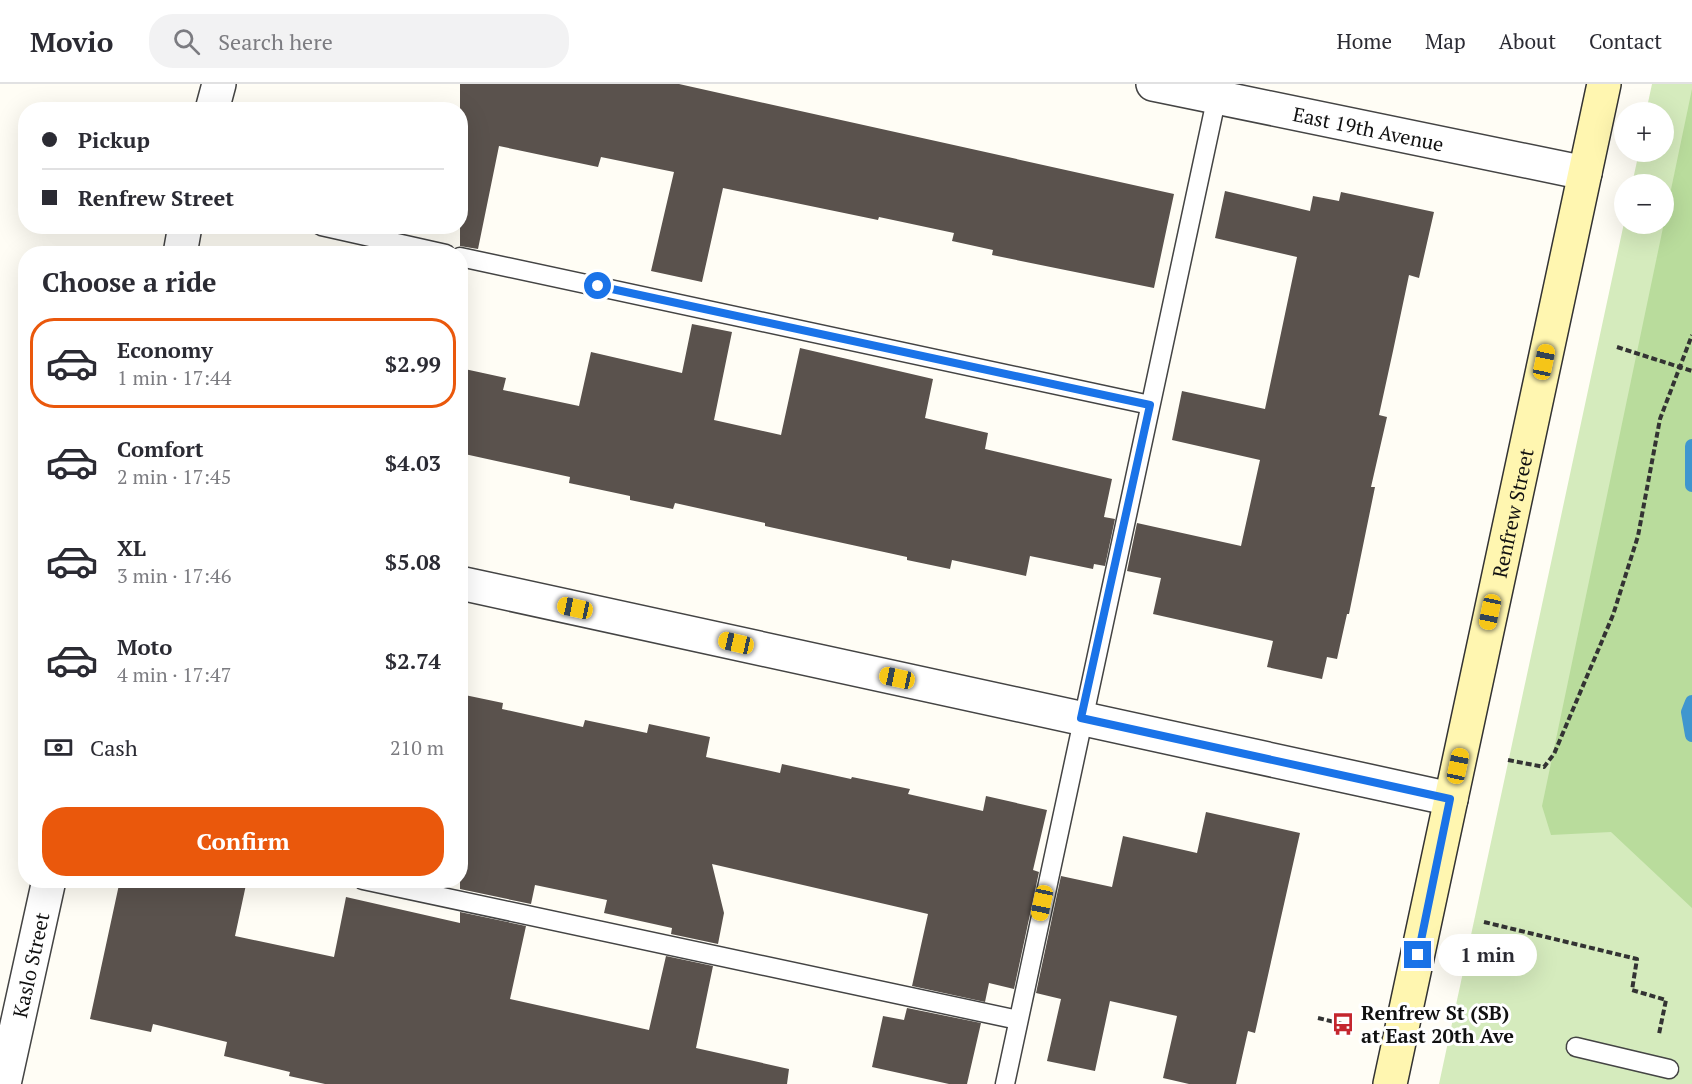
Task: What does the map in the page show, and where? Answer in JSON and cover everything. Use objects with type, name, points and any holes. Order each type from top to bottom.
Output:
[{"type":"street","points":[[215,102],[219,84]]},
{"type":"street","name":"East 19th Avenue","points":[[1153,84],[1218,91],[1585,173]]},
{"type":"street","name":"Renfrew Street","points":[[1390,1084],[1604,84]]},
{"type":"street","points":[[468,585],[1450,799]]},
{"type":"street","name":"Kaslo Street","points":[[4,1084],[47,888]]},
{"type":"lane","points":[[1005,1084],[1081,718],[1218,91]]},
{"type":"lane","points":[[357,234],[410,246]]},
{"type":"lane","points":[[468,259],[1150,405]]},
{"type":"lane","points":[[400,888],[1018,1020]]},
{"type":"lane","points":[[1576,1047],[1661,1067]]},
{"type":"path","points":[[1508,760],[1544,767],[1554,754],[1613,615],[1638,536],[1660,419],[1682,367],[1692,335]]},
{"type":"path","points":[[1617,347],[1692,371]]},
{"type":"path","points":[[1484,922],[1637,959],[1632,990],[1666,1000],[1661,1067]]},
{"type":"path","points":[[1318,1018],[1342,1024]]},
{"type":"green space","points":[[1652,84],[1692,84],[1692,1084],[1439,1084],[1622,234],[1674,234],[1674,174],[1634,174],[1637,162],[1674,162],[1674,102],[1648,102]]},
{"type":"green space","points":[[1692,89],[1692,908],[1611,832],[1551,835],[1542,806],[1662,234],[1674,234],[1674,175]]},
{"type":"building","points":[[460,84],[679,84],[1174,194],[1154,288],[992,255],[993,250],[952,241],[954,233],[723,188],[702,282],[651,271],[674,172],[601,157],[598,167],[499,146],[478,249],[460,246],[460,234],[468,234],[468,102],[460,102]]},
{"type":"building","points":[[1225,191],[1310,211],[1313,196],[1339,201],[1341,192],[1434,212],[1419,278],[1409,275],[1379,415],[1387,417],[1371,487],[1375,487],[1349,614],[1347,614],[1337,659],[1327,657],[1322,679],[1267,667],[1273,641],[1153,614],[1161,578],[1127,571],[1137,523],[1241,546],[1260,460],[1172,440],[1182,391],[1265,409],[1297,257],[1215,238]]},
{"type":"building","points":[[692,324],[732,332],[714,420],[781,435],[800,348],[933,379],[925,418],[988,433],[985,449],[1112,479],[1104,517],[1115,519],[1105,566],[1094,564],[1093,569],[1030,556],[1026,576],[952,560],[950,569],[675,503],[673,509],[630,500],[630,496],[569,483],[570,477],[468,455],[468,370],[506,378],[503,390],[579,406],[591,352],[682,373]]},
{"type":"building","points":[[468,696],[503,703],[502,709],[583,727],[585,720],[647,733],[649,724],[710,737],[706,757],[780,773],[782,764],[851,779],[852,777],[910,789],[908,794],[983,811],[986,796],[1047,810],[1033,870],[1039,872],[1014,989],[989,983],[985,1002],[912,986],[928,914],[712,864],[724,913],[718,944],[671,934],[672,928],[604,913],[607,900],[535,885],[531,904],[460,889],[468,888]]},
{"type":"building","points":[[1206,812],[1300,833],[1255,1033],[1248,1031],[1236,1084],[1189,1084],[1163,1078],[1177,1016],[1110,1001],[1095,1071],[1047,1061],[1061,999],[1036,993],[1061,876],[1112,887],[1123,836],[1197,853]]},
{"type":"building","points":[[118,888],[245,888],[235,936],[334,957],[346,897],[460,923],[460,912],[526,926],[510,999],[649,1030],[666,956],[713,966],[696,1048],[789,1069],[787,1084],[325,1084],[289,1076],[290,1072],[224,1056],[227,1042],[153,1024],[151,1032],[90,1019]]},
{"type":"building","points":[[907,1008],[981,1023],[967,1084],[949,1084],[872,1067],[883,1016],[904,1020]]},
{"type":"waterway","points":[[1692,446],[1692,485]]},
{"type":"waterway","points":[[1692,702],[1688,712],[1692,735]]},
{"type":"place","name":"Renfrew St (SB) at East 20th Ave","points":[[1343,1024]]},
{"type":"route","points":[[598,286],[1150,405],[1094,669],[1081,718],[1450,799],[1418,955]]}]
